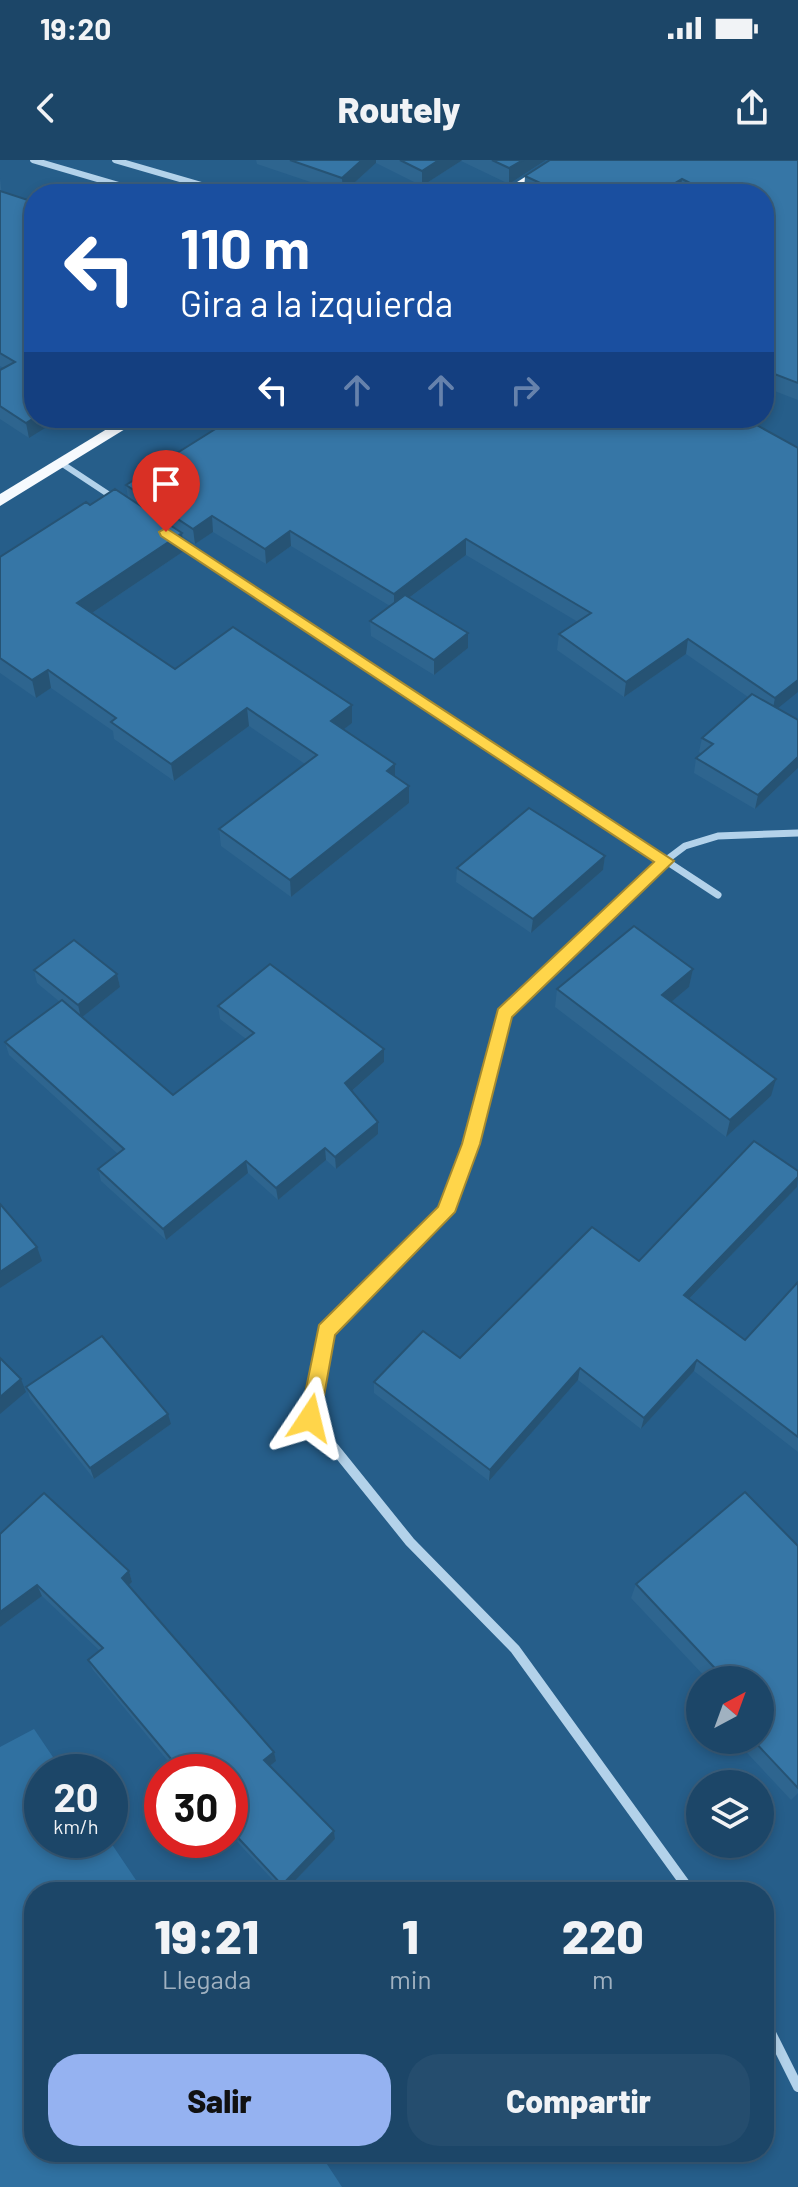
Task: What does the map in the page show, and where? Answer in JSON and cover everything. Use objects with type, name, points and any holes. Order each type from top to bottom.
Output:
[{"type":"main road","points":[[521,184],[561,160]]},
{"type":"main road","points":[[0,501],[119,428]]},
{"type":"street","points":[[33,160],[115,184]]},
{"type":"street","points":[[115,160],[198,184]]},
{"type":"street","points":[[61,463],[127,507]]},
{"type":"street","points":[[166,532],[718,895]]},
{"type":"street","points":[[684,1882],[515,1649],[410,1542],[310,1418],[326,1331],[446,1212],[471,1144],[504,1014],[665,861],[685,846],[718,836],[798,833]]},
{"type":"street","points":[[774,2039],[798,2087]]},
{"type":"shaded area","points":[[34,1729],[51,1754],[24,1754],[24,1858],[121,1858],[137,1882],[24,1882],[24,2162],[326,2162],[342,2187],[0,2187],[0,1747]]},
{"type":"building","points":[[290,160],[362,160],[342,178]]},
{"type":"building","points":[[400,160],[439,160],[422,171]]},
{"type":"building","points":[[492,160],[523,160],[509,168]]},
{"type":"building","points":[[550,160],[798,160],[798,383],[774,374],[774,184],[692,184],[682,179],[674,184],[542,184],[525,176]]},
{"type":"building","points":[[0,191],[24,199],[24,422],[0,406],[0,370],[15,362],[0,353]]},
{"type":"building","points":[[217,428],[762,428],[798,448],[798,680],[775,698],[688,639],[626,682],[559,634],[591,613],[466,539],[394,594],[290,531],[265,549],[212,516],[193,529],[126,485]]},
{"type":"building","points":[[115,489],[182,533],[77,603],[175,669],[233,627],[352,705],[331,721],[395,764],[387,771],[409,786],[290,880],[219,829],[317,755],[247,708],[171,764],[111,722],[116,718],[48,670],[32,680],[0,658],[0,557],[86,502],[90,505]]},
{"type":"building","points":[[405,595],[468,633],[434,660],[370,621]]},
{"type":"building","points":[[752,694],[798,720],[798,757],[758,795],[696,758],[713,744],[702,738]]},
{"type":"building","points":[[529,808],[605,856],[533,919],[457,868]]},
{"type":"building","points":[[634,926],[693,969],[662,995],[776,1079],[730,1120],[557,989]]},
{"type":"building","points":[[74,940],[117,974],[78,1005],[34,970]]},
{"type":"building","points":[[270,964],[384,1049],[345,1083],[378,1122],[335,1157],[325,1148],[276,1188],[246,1161],[163,1229],[98,1169],[124,1149],[5,1042],[62,1000],[173,1095],[254,1033],[218,1006]]},
{"type":"building","points":[[754,1141],[798,1171],[798,1177],[684,1295],[745,1340],[798,1282],[798,1437],[697,1360],[644,1418],[580,1368],[490,1470],[374,1382],[423,1331],[460,1358],[592,1227],[639,1261]]},
{"type":"building","points":[[0,1204],[37,1247],[0,1272]]},
{"type":"building","points":[[102,1336],[168,1414],[90,1468],[26,1387]]},
{"type":"building","points":[[0,1358],[21,1379],[0,1397]]},
{"type":"building","points":[[745,1492],[798,1546],[798,1788],[766,1754],[774,1754],[774,1666],[713,1666],[636,1584]]},
{"type":"building","points":[[44,1493],[129,1571],[122,1578],[274,1752],[264,1760],[334,1831],[285,1882],[279,1882],[248,1848],[248,1754],[167,1754],[88,1660],[103,1648],[37,1585],[0,1612],[0,1534]]},
{"type":"route","points":[[166,532],[665,861],[612,915],[504,1014],[471,1144],[446,1212],[326,1331],[310,1418]]}]
